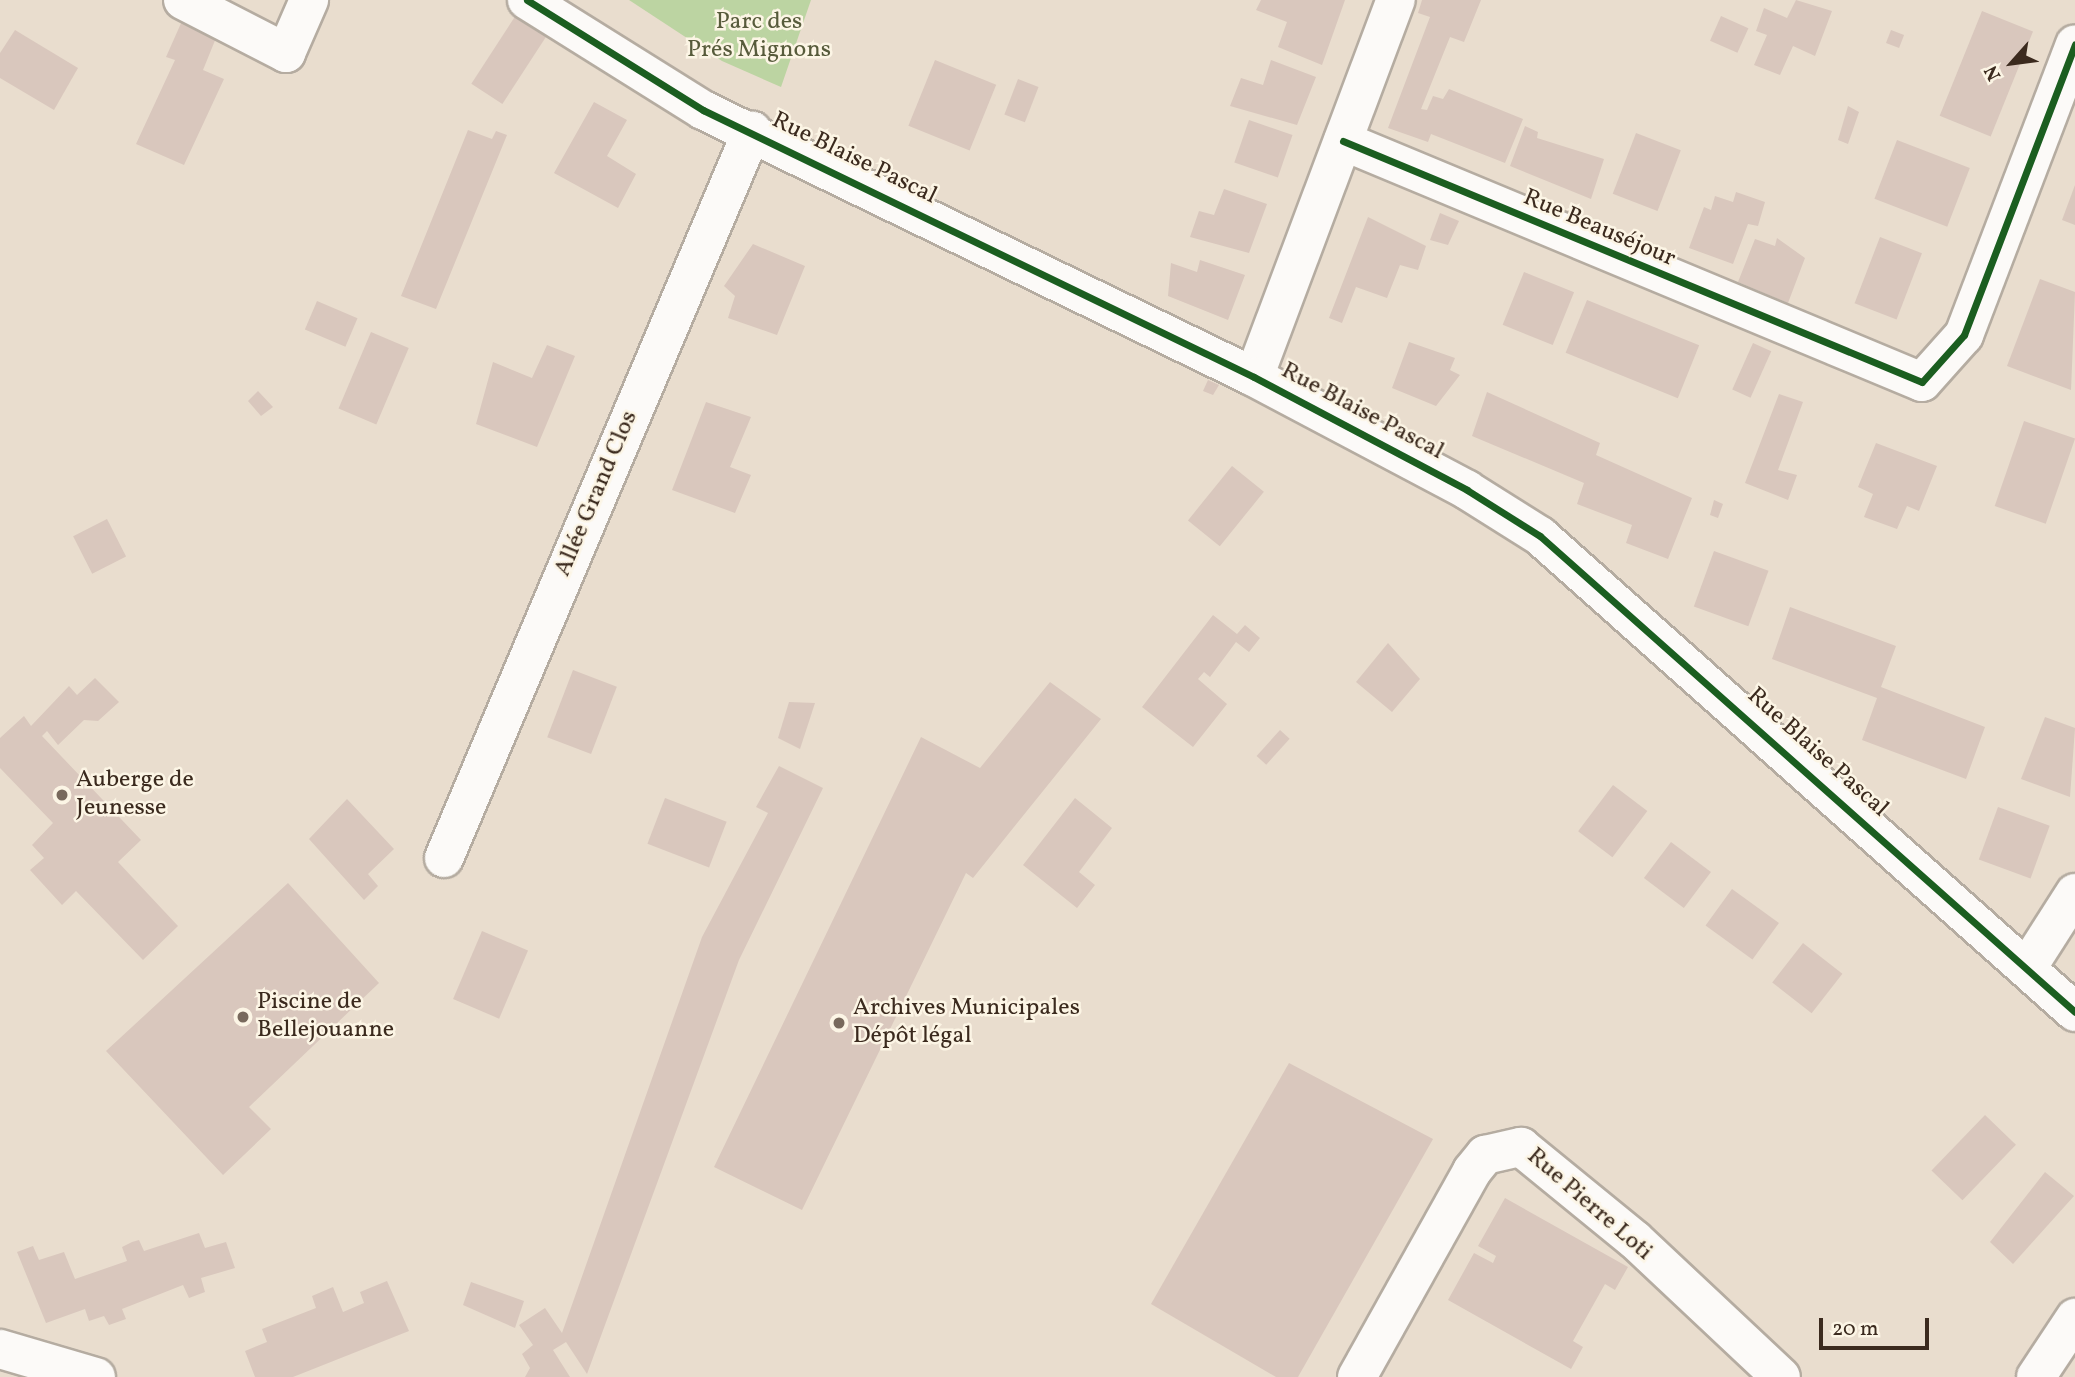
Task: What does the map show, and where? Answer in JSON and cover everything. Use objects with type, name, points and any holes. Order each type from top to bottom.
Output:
[{"type":"street","points":[[183,0],[286,53],[309,0]]},
{"type":"street","name":"Rue Blaise Pascal","points":[[527,0],[704,110],[1255,377],[1467,490],[1540,537],[2075,1012]]},
{"type":"street","points":[[1255,377],[1396,0]]},
{"type":"street","name":"Rue Beauséjour","points":[[1343,141],[1922,382],[1964,335],[2075,44]]},
{"type":"street","name":"Allée Grand Clos","points":[[444,858],[752,131]]},
{"type":"street","points":[[2027,968],[2075,893]]},
{"type":"street","name":"Rue Pierre Loti","points":[[1357,1377],[1472,1171],[1485,1155],[1521,1147],[1596,1206],[1782,1377]]},
{"type":"street","points":[[2036,1377],[2075,1318]]},
{"type":"street","points":[[0,1349],[87,1376]]},
{"type":"green space","name":"Parc des Prés Mignons","points":[[629,0],[811,0],[781,87],[722,61]]},
{"type":"building","points":[[1261,0],[1345,0],[1322,65],[1278,47],[1287,22],[1256,10]]},
{"type":"building","points":[[1422,0],[1481,0],[1464,42],[1450,37],[1421,109],[1427,110],[1433,96],[1443,99],[1449,89],[1523,119],[1505,163],[1431,134],[1428,142],[1388,128],[1430,17],[1418,13]]},
{"type":"building","points":[[1796,0],[1832,11],[1815,56],[1793,46],[1780,75],[1754,65],[1767,35],[1756,31],[1764,8],[1787,18]]},
{"type":"building","points":[[1982,11],[2033,32],[1991,136],[1940,116]]},
{"type":"building","points":[[516,15],[547,35],[502,104],[471,84]]},
{"type":"building","points":[[1721,16],[1748,28],[1737,53],[1710,41]]},
{"type":"building","points":[[182,21],[216,38],[203,70],[224,79],[184,165],[136,144],[175,60],[166,57]]},
{"type":"building","points":[[15,30],[78,68],[54,110],[0,78],[0,53]]},
{"type":"building","points":[[1891,30],[1904,35],[1899,48],[1886,43]]},
{"type":"building","points":[[935,60],[996,85],[970,151],[908,126]]},
{"type":"building","points":[[1271,60],[1316,77],[1297,125],[1230,106],[1241,78],[1263,85]]},
{"type":"building","points":[[1018,79],[1039,87],[1025,122],[1004,114]]},
{"type":"building","points":[[594,102],[627,120],[607,156],[636,174],[618,208],[554,173]]},
{"type":"building","points":[[1848,106],[1859,112],[1848,144],[1838,140]]},
{"type":"building","points":[[1249,120],[1292,135],[1278,178],[1234,163]]},
{"type":"building","points":[[1525,126],[1538,132],[1537,138],[1604,159],[1591,199],[1510,166]]},
{"type":"building","points":[[468,130],[492,139],[496,131],[507,135],[436,309],[401,296]]},
{"type":"building","points":[[1636,133],[1681,150],[1658,211],[1613,194]]},
{"type":"building","points":[[1897,140],[1970,168],[1947,227],[1874,199]]},
{"type":"building","points":[[2075,185],[2075,225],[2062,220]]},
{"type":"building","points":[[1224,189],[1267,204],[1249,253],[1190,237],[1199,211],[1214,215]]},
{"type":"building","points":[[1736,192],[1765,202],[1758,226],[1748,224],[1733,264],[1689,248],[1704,207],[1711,210],[1715,196],[1733,202]]},
{"type":"building","points":[[1440,213],[1459,221],[1448,245],[1430,240]]},
{"type":"building","points":[[1368,217],[1426,246],[1418,270],[1400,265],[1387,298],[1356,287],[1342,323],[1329,318]]},
{"type":"building","points":[[1880,237],[1922,253],[1897,319],[1855,303]]},
{"type":"building","points":[[1777,238],[1805,258],[1788,303],[1738,282],[1755,239],[1775,246]]},
{"type":"building","points":[[753,244],[805,266],[777,335],[728,318],[735,296],[724,286]]},
{"type":"building","points":[[1200,260],[1245,275],[1228,320],[1168,296],[1171,263],[1197,272]]},
{"type":"building","points":[[1524,272],[1574,292],[1553,345],[1503,325]]},
{"type":"building","points":[[2040,279],[2075,292],[2071,390],[2007,366]]},
{"type":"building","points":[[1587,300],[1699,345],[1678,398],[1566,353]]},
{"type":"building","points":[[317,301],[358,318],[345,347],[305,330]]},
{"type":"building","points":[[371,332],[409,348],[376,424],[339,408]]},
{"type":"building","points":[[1409,342],[1455,358],[1450,370],[1460,375],[1436,406],[1392,388]]},
{"type":"building","points":[[1753,343],[1771,351],[1751,398],[1732,390]]},
{"type":"building","points":[[547,345],[575,356],[537,447],[476,424],[493,362],[532,378]]},
{"type":"building","points":[[1208,380],[1219,385],[1213,395],[1203,391]]},
{"type":"building","points":[[258,391],[273,407],[261,416],[248,401]]},
{"type":"building","points":[[1487,392],[1600,443],[1596,455],[1692,498],[1668,559],[1626,543],[1632,525],[1577,504],[1584,483],[1472,436]]},
{"type":"building","points":[[1779,394],[1803,402],[1778,470],[1797,475],[1788,500],[1745,483]]},
{"type":"building","points":[[706,402],[751,417],[730,467],[751,475],[735,513],[672,490]]},
{"type":"building","points":[[2024,421],[2075,439],[2046,524],[1995,506]]},
{"type":"building","points":[[1876,443],[1937,466],[1919,511],[1907,506],[1897,529],[1864,517],[1873,494],[1858,487]]},
{"type":"building","points":[[1232,466],[1264,492],[1220,546],[1188,520]]},
{"type":"building","points":[[1714,500],[1723,504],[1718,518],[1710,515]]},
{"type":"building","points":[[107,519],[126,556],[92,574],[73,536]]},
{"type":"building","points":[[1714,551],[1769,571],[1748,626],[1694,606]]},
{"type":"building","points":[[1790,607],[1896,646],[1881,687],[1985,727],[1966,779],[1862,740],[1877,698],[1772,659]]},
{"type":"building","points":[[1213,615],[1237,634],[1245,625],[1260,638],[1249,652],[1236,642],[1210,677],[1204,672],[1198,679],[1227,704],[1193,747],[1142,707]]},
{"type":"building","points":[[1388,643],[1420,679],[1392,712],[1356,682]]},
{"type":"building","points":[[573,670],[617,687],[591,754],[547,737]]},
{"type":"building","name":"Auberge de Jeunesse","points":[[95,678],[119,702],[98,721],[84,720],[58,745],[47,731],[42,736],[141,840],[118,862],[178,926],[143,960],[76,891],[62,905],[30,870],[44,858],[32,845],[53,823],[0,768],[0,738],[24,716],[31,726],[69,686],[77,695]]},
{"type":"building","name":"Archives Municipales Dépôt légal","points":[[1050,682],[1101,719],[973,878],[966,873],[802,1210],[714,1167],[921,737],[980,768]]},
{"type":"building","points":[[789,702],[815,703],[800,749],[778,738]]},
{"type":"building","points":[[2045,717],[2075,728],[2070,797],[2021,779]]},
{"type":"building","points":[[1280,730],[1290,739],[1266,765],[1257,756]]},
{"type":"building","points":[[779,766],[823,788],[739,960],[587,1374],[566,1342],[553,1350],[570,1377],[525,1377],[530,1368],[522,1354],[533,1345],[519,1325],[545,1308],[562,1333],[702,937],[768,813],[756,807]]},
{"type":"building","points":[[1613,785],[1647,811],[1612,857],[1578,831]]},
{"type":"building","points":[[665,798],[727,822],[709,867],[647,844]]},
{"type":"building","points":[[1075,798],[1112,828],[1079,872],[1095,885],[1077,908],[1023,865]]},
{"type":"building","points":[[347,799],[394,849],[368,874],[378,886],[364,900],[309,839]]},
{"type":"building","points":[[1998,807],[2050,826],[2031,878],[1979,860]]},
{"type":"building","points":[[1671,842],[1711,872],[1684,908],[1644,878]]},
{"type":"building","name":"Piscine de Bellejouanne","points":[[288,883],[379,983],[249,1107],[271,1129],[223,1175],[106,1051]]},
{"type":"building","points":[[1732,889],[1779,923],[1752,959],[1706,925]]},
{"type":"building","points":[[482,931],[528,951],[499,1019],[453,999]]},
{"type":"building","points":[[1803,943],[1842,974],[1812,1013],[1772,982]]},
{"type":"building","points":[[1289,1063],[1433,1139],[1298,1377],[1276,1377],[1151,1304]]},
{"type":"building","points":[[1985,1115],[2016,1145],[1962,1200],[1932,1170]]},
{"type":"building","points":[[2045,1172],[2074,1196],[2013,1264],[1990,1242]]},
{"type":"building","points":[[1505,1198],[1628,1267],[1615,1290],[1605,1284],[1573,1341],[1583,1347],[1571,1369],[1448,1300],[1474,1253],[1493,1263],[1496,1256],[1478,1246]]},
{"type":"building","points":[[199,1233],[205,1248],[226,1242],[235,1268],[201,1278],[205,1292],[189,1298],[183,1285],[122,1309],[126,1319],[109,1325],[104,1316],[89,1321],[85,1309],[46,1323],[17,1252],[33,1246],[39,1260],[64,1252],[75,1279],[127,1261],[122,1247],[132,1242],[139,1240],[144,1251]]},
{"type":"building","points":[[387,1281],[409,1331],[293,1377],[255,1377],[245,1351],[267,1342],[262,1329],[316,1308],[312,1296],[333,1287],[343,1312],[364,1303],[360,1292]]},
{"type":"building","points":[[471,1282],[524,1301],[515,1328],[463,1305]]},
{"type":"cycle path","points":[[527,0],[703,110],[1254,377],[1467,490],[1540,536],[2075,1012]]},
{"type":"cycle path","points":[[1343,141],[1922,382],[1964,335],[2075,44]]},
{"type":"place","name":"Auberge de Jeunesse","points":[[62,795]]},
{"type":"place","name":"Piscine de Bellejouanne","points":[[243,1017]]},
{"type":"place","name":"Archives Municipales Dépôt légal","points":[[839,1023]]}]
